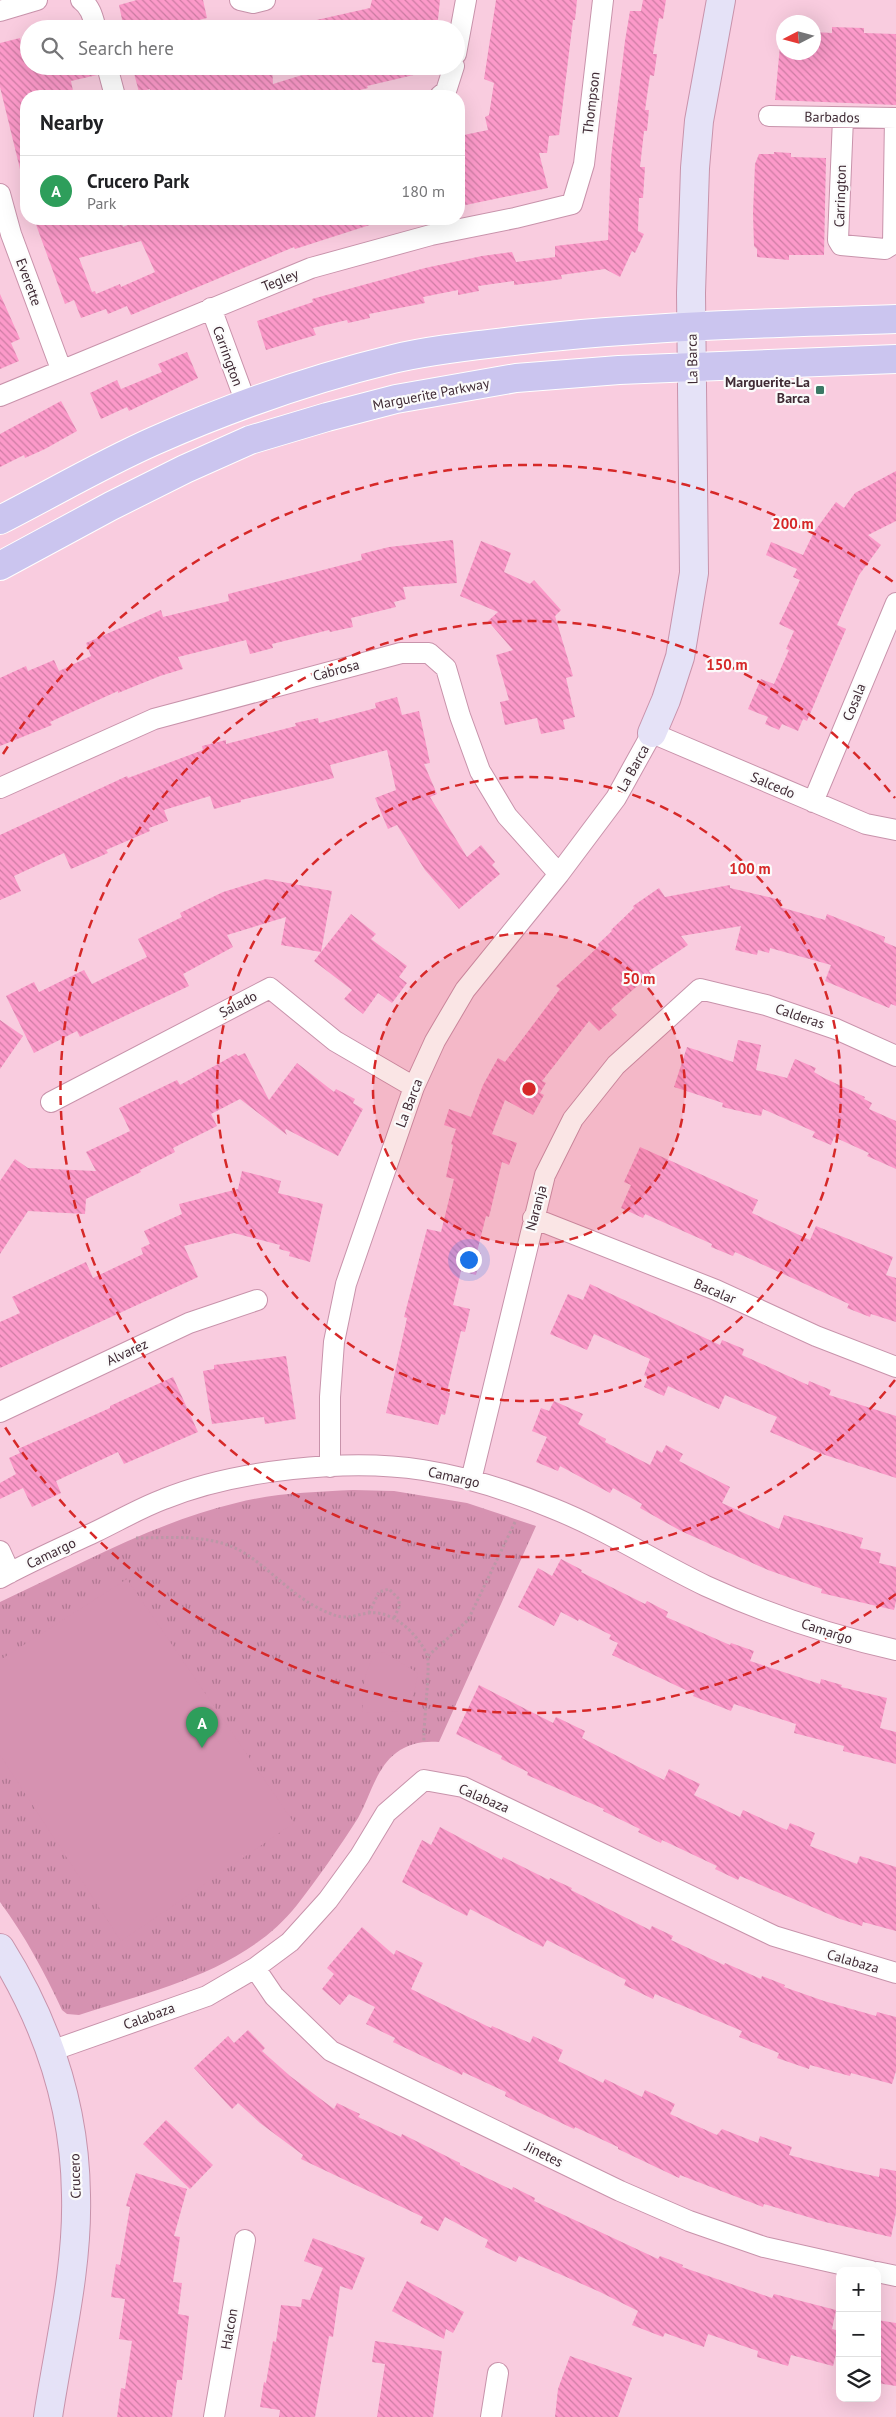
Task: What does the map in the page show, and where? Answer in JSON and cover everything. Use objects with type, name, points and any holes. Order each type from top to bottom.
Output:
[{"type":"main road","points":[[0,520],[152,442],[246,403],[395,359],[544,338],[692,325],[896,319]]},
{"type":"main road","name":"Marguerite Parkway","points":[[0,566],[185,469],[250,440],[396,399],[516,378],[619,370],[896,359]]},
{"type":"street","points":[[0,11],[37,0]]},
{"type":"street","points":[[82,0],[87,4],[93,20]]},
{"type":"street","points":[[240,0],[253,3],[265,0]]},
{"type":"street","points":[[462,20],[466,0]]},
{"type":"street","name":"Thompson","points":[[572,204],[584,164],[603,0]]},
{"type":"street","name":"La Barca","points":[[330,1467],[330,1397],[334,1342],[346,1284],[414,1087],[435,1041],[465,990],[559,874],[616,798],[652,733],[666,700],[680,657],[694,573],[692,325],[694,197],[698,131],[721,0]]},
{"type":"street","points":[[109,75],[113,90]]},
{"type":"street","points":[[446,90],[451,75]]},
{"type":"street","name":"Barbados","points":[[769,116],[895,118]]},
{"type":"street","name":"Carrington","points":[[843,118],[838,240],[841,245],[885,249],[894,244],[895,118]]},
{"type":"street","name":"Everette","points":[[0,194],[11,234],[61,369]]},
{"type":"street","name":"Tegley","points":[[0,396],[61,369],[311,268],[431,234],[515,218],[572,204]]},
{"type":"street","name":"Carrington","points":[[211,308],[246,403]]},
{"type":"street","name":"Cosala","points":[[813,802],[896,603]]},
{"type":"street","name":"Cabrosa","points":[[0,788],[154,719],[401,653],[429,653],[446,668],[460,716],[480,772],[507,816],[559,874]]},
{"type":"street","name":"Salcedo","points":[[652,733],[866,824],[896,830]]},
{"type":"street","name":"Salado","points":[[51,1102],[270,988],[335,1042],[414,1087]]},
{"type":"street","name":"Calderas","points":[[700,989],[774,1008],[836,1029],[896,1056]]},
{"type":"street","name":"Naranja","points":[[471,1480],[533,1218],[545,1175],[572,1119],[616,1066],[700,989]]},
{"type":"street","name":"Bacalar","points":[[533,1218],[716,1290],[816,1336],[896,1367]]},
{"type":"street","name":"Alvarez","points":[[0,1412],[189,1322],[257,1300]]},
{"type":"street","name":"Camargo","points":[[5,1575],[164,1498],[229,1479],[292,1470],[375,1466],[422,1470],[471,1480],[553,1508],[707,1586],[794,1620],[860,1642],[896,1650]]},
{"type":"street","points":[[0,1551],[5,1575]]},
{"type":"street","name":"Calabaza","points":[[51,2051],[207,1996],[255,1968],[290,1942],[328,1900],[360,1856],[386,1813],[424,1780],[463,1786],[774,1936],[896,1973]]},
{"type":"street","name":"Crucero","points":[[0,1948],[21,1982],[51,2051],[63,2089],[74,2144],[76,2196],[73,2257],[48,2417]]},
{"type":"street","name":"Jinetes","points":[[255,1968],[274,1996],[331,2051],[620,2191],[689,2221],[764,2247],[853,2267]]},
{"type":"street","name":"Halcon","points":[[214,2417],[245,2240]]},
{"type":"street","points":[[881,2273],[896,2276]]},
{"type":"street","points":[[491,2417],[498,2373]]},
{"type":"path","points":[[428,1656],[468,1620],[516,1520]]},
{"type":"path","points":[[136,1538],[210,1539],[246,1554],[313,1606],[332,1615],[353,1618],[369,1613],[394,1618],[416,1638],[428,1656],[424,1742]]},
{"type":"path","points":[[369,1613],[380,1592],[389,1589],[399,1599],[399,1607],[394,1618]]},
{"type":"green space","points":[[353,1490],[394,1491],[467,1503],[536,1526],[439,1742],[422,1742],[411,1745],[389,1759],[378,1775],[358,1818],[313,1884],[276,1928],[252,1947],[225,1962],[167,1987],[79,2015],[67,2014],[62,2010],[26,1941],[0,1902],[0,1602],[116,1546],[205,1512],[265,1497]]},
{"type":"green space","points":[[127,1579],[294,1823],[121,1941],[0,1755],[0,1660]]},
{"type":"green space","points":[[383,1652],[418,1673],[414,1693],[408,1711],[363,1713],[362,1697],[368,1668],[375,1653]]},
{"type":"building","points":[[137,0],[203,0],[207,18],[199,20],[122,20],[119,5]]},
{"type":"building","points":[[372,0],[440,0],[438,20],[316,20],[370,8]]},
{"type":"building","points":[[496,0],[577,0],[559,135],[549,136],[547,153],[539,153],[548,188],[465,205],[465,135],[488,130],[485,117],[489,115],[494,83],[484,79]]},
{"type":"building","points":[[643,0],[666,0],[663,19],[659,18],[653,54],[657,54],[654,76],[650,75],[645,110],[649,110],[647,131],[644,131],[640,167],[645,167],[643,198],[639,198],[638,231],[644,234],[635,253],[632,251],[620,277],[605,269],[561,275],[562,279],[540,282],[514,285],[514,281],[478,286],[479,291],[458,295],[458,290],[423,297],[425,303],[369,314],[370,318],[348,323],[347,320],[313,328],[316,335],[266,350],[257,321],[313,302],[312,299],[425,268],[482,256],[512,252],[516,262],[555,257],[555,246],[608,240],[611,158],[625,41],[630,11],[641,11]]},
{"type":"building","points":[[832,27],[864,28],[864,33],[896,34],[896,105],[775,100],[779,60],[821,60],[821,32],[832,33]]},
{"type":"building","points":[[20,38],[20,75],[97,75],[71,81],[73,90],[20,90],[20,169],[0,87],[0,43]]},
{"type":"building","points":[[134,75],[272,75],[273,84],[302,75],[414,75],[367,86],[368,88],[360,90],[138,90]]},
{"type":"building","points":[[774,152],[791,153],[791,157],[826,158],[824,255],[789,255],[789,260],[757,257],[757,249],[754,246],[753,213],[755,164],[759,154],[774,154]]},
{"type":"building","points":[[36,225],[122,225],[123,227],[128,225],[370,225],[295,249],[294,247],[131,315],[127,306],[108,314],[106,309],[81,318],[74,300],[65,304]],"holes":[[[141,241],[155,272],[121,287],[120,284],[96,294],[95,291],[92,292],[79,258]]]},
{"type":"building","points":[[0,294],[20,339],[11,343],[19,361],[0,369]]},
{"type":"building","points":[[187,352],[198,378],[129,411],[127,407],[101,419],[90,393],[117,380],[121,389],[162,372],[158,364]]},
{"type":"building","points":[[61,401],[77,431],[45,449],[25,458],[24,455],[0,467],[0,434]]},
{"type":"building","points":[[896,471],[896,521],[868,535],[881,545],[859,575],[837,625],[846,629],[807,721],[803,719],[798,731],[782,724],[779,730],[765,724],[768,717],[748,709],[761,679],[774,684],[789,650],[786,649],[794,631],[779,624],[800,580],[793,577],[797,569],[766,555],[771,542],[803,555],[814,532],[836,502],[844,508],[855,493]]},
{"type":"building","points":[[453,540],[457,583],[403,587],[406,599],[394,602],[396,607],[351,618],[353,627],[330,632],[329,630],[272,644],[273,648],[250,654],[246,640],[178,657],[183,669],[118,693],[118,691],[50,722],[52,725],[0,746],[0,678],[26,666],[28,671],[54,660],[59,671],[91,656],[86,643],[161,610],[163,617],[229,601],[228,594],[362,560],[361,554],[389,547]]},
{"type":"building","points":[[481,541],[511,553],[504,572],[530,584],[534,580],[561,610],[555,616],[573,676],[566,678],[575,717],[563,720],[565,729],[541,734],[537,718],[505,725],[500,702],[509,700],[496,655],[513,650],[488,621],[498,612],[460,596]]},
{"type":"building","points":[[397,697],[402,715],[419,711],[430,763],[424,764],[437,794],[430,797],[467,857],[481,845],[495,862],[492,865],[500,874],[459,909],[425,870],[397,825],[388,829],[375,798],[396,790],[387,750],[330,765],[334,778],[241,800],[241,802],[214,809],[210,796],[164,810],[168,821],[149,828],[150,831],[106,850],[108,853],[71,869],[64,853],[14,876],[21,891],[0,900],[0,835],[127,776],[128,778],[203,750],[202,746],[226,740],[226,744],[296,726],[295,723],[318,718],[319,723],[376,708],[375,703]]},
{"type":"building","points":[[266,879],[332,891],[321,952],[281,945],[286,917],[227,935],[233,947],[183,974],[189,986],[80,1037],[77,1031],[34,1053],[6,996],[34,982],[39,992],[84,970],[92,984],[147,957],[138,939],[182,917],[180,913],[223,892]]},
{"type":"building","points":[[730,885],[730,888],[781,900],[780,907],[825,920],[827,914],[885,937],[884,942],[896,947],[896,1006],[891,1004],[889,1008],[825,981],[831,965],[770,948],[769,953],[758,950],[757,955],[735,950],[741,926],[681,936],[688,945],[649,971],[651,974],[611,1009],[617,1015],[599,1031],[589,1021],[542,1081],[546,1083],[540,1093],[544,1095],[533,1115],[505,1100],[492,1134],[517,1143],[509,1165],[502,1162],[489,1217],[486,1216],[477,1252],[481,1253],[476,1275],[461,1271],[453,1305],[470,1309],[465,1332],[461,1331],[447,1392],[450,1393],[445,1415],[441,1414],[438,1425],[386,1413],[407,1318],[404,1317],[427,1229],[441,1232],[454,1179],[446,1177],[453,1145],[451,1144],[456,1129],[444,1125],[449,1109],[471,1117],[483,1085],[498,1058],[505,1062],[560,989],[556,986],[599,946],[598,944],[634,908],[633,906],[659,888],[665,897]]},
{"type":"building","points":[[351,914],[376,934],[371,939],[407,966],[399,977],[407,983],[392,1003],[378,993],[363,1014],[344,999],[352,990],[314,961]]},
{"type":"building","points":[[0,1020],[23,1036],[0,1069]]},
{"type":"building","points":[[738,1040],[761,1045],[756,1070],[787,1078],[795,1059],[816,1068],[814,1072],[824,1078],[865,1097],[864,1099],[872,1103],[869,1109],[896,1121],[896,1169],[867,1156],[869,1153],[834,1137],[831,1145],[812,1137],[815,1132],[763,1109],[761,1116],[722,1107],[723,1103],[674,1087],[687,1047],[733,1062]]},
{"type":"building","points":[[245,1053],[269,1100],[297,1063],[334,1092],[336,1089],[355,1099],[353,1103],[363,1109],[338,1156],[286,1129],[287,1135],[240,1099],[211,1114],[217,1126],[173,1148],[175,1152],[140,1170],[141,1172],[86,1199],[85,1214],[28,1211],[0,1254],[0,1181],[15,1159],[28,1168],[96,1171],[86,1152],[130,1131],[119,1108],[177,1080],[180,1085],[236,1054],[238,1056]]},
{"type":"building","points":[[640,1147],[758,1200],[752,1213],[810,1240],[816,1226],[893,1257],[886,1275],[896,1278],[896,1322],[871,1314],[870,1317],[847,1308],[849,1304],[735,1252],[733,1256],[711,1247],[712,1244],[645,1214],[643,1218],[621,1208],[631,1185],[624,1182]]},
{"type":"building","points":[[242,1171],[281,1181],[278,1193],[323,1204],[310,1262],[289,1256],[290,1252],[279,1249],[280,1245],[234,1233],[184,1246],[198,1277],[0,1368],[0,1322],[20,1313],[12,1297],[86,1262],[93,1278],[143,1254],[141,1248],[150,1244],[144,1231],[182,1214],[179,1204],[238,1189]]},
{"type":"building","points":[[590,1284],[720,1345],[722,1340],[744,1349],[742,1355],[808,1385],[809,1381],[831,1390],[829,1395],[896,1416],[896,1478],[822,1454],[770,1432],[777,1417],[725,1395],[719,1409],[668,1386],[664,1396],[644,1387],[648,1377],[644,1375],[650,1359],[594,1334],[587,1350],[550,1334],[568,1294],[583,1300]]},
{"type":"building","points":[[286,1356],[296,1419],[265,1424],[264,1417],[212,1424],[203,1371],[214,1369],[214,1365]]},
{"type":"building","points":[[173,1377],[198,1432],[124,1464],[118,1452],[56,1481],[61,1493],[32,1507],[23,1488],[0,1499],[0,1483],[16,1474],[9,1458],[20,1453],[18,1449],[110,1408],[110,1406]]},
{"type":"building","points":[[554,1401],[583,1414],[578,1424],[606,1439],[605,1442],[650,1465],[657,1450],[662,1453],[666,1445],[683,1454],[679,1461],[730,1487],[722,1503],[779,1529],[784,1515],[863,1538],[860,1548],[881,1553],[879,1563],[896,1567],[896,1601],[894,1610],[821,1593],[822,1589],[768,1570],[681,1531],[640,1508],[642,1504],[613,1488],[610,1493],[560,1466],[558,1471],[536,1462],[547,1437],[532,1431],[541,1408],[549,1411]]},
{"type":"building","points":[[561,1559],[582,1570],[581,1572],[645,1604],[647,1601],[668,1612],[666,1617],[730,1645],[731,1643],[754,1651],[750,1661],[820,1684],[821,1679],[842,1685],[841,1687],[887,1698],[880,1728],[896,1732],[896,1764],[843,1751],[844,1746],[794,1733],[796,1724],[734,1704],[731,1711],[693,1696],[694,1694],[612,1655],[618,1643],[609,1639],[611,1635],[561,1612],[554,1626],[518,1607],[538,1568],[552,1576]]},
{"type":"building","points":[[479,1685],[553,1723],[556,1717],[585,1731],[582,1738],[664,1780],[669,1769],[700,1784],[694,1795],[740,1817],[743,1810],[787,1830],[790,1823],[815,1833],[810,1846],[857,1864],[860,1856],[896,1867],[896,1931],[863,1922],[862,1926],[840,1919],[740,1876],[738,1880],[715,1869],[717,1866],[662,1840],[661,1843],[638,1832],[640,1829],[603,1811],[604,1809],[527,1775],[528,1772],[501,1759],[502,1756],[456,1734]]},
{"type":"building","points":[[440,1827],[502,1860],[503,1857],[549,1880],[550,1878],[572,1888],[571,1890],[650,1930],[652,1926],[673,1936],[671,1940],[724,1965],[725,1963],[761,1979],[762,1976],[785,1985],[784,1987],[824,2001],[876,2016],[877,2012],[896,2017],[896,2071],[892,2084],[851,2073],[850,2076],[810,2065],[809,2069],[777,2058],[779,2053],[739,2037],[742,2031],[655,1994],[653,1999],[624,1985],[626,1980],[547,1940],[543,1947],[470,1909],[467,1916],[402,1882],[422,1840],[431,1845]]},
{"type":"building","points":[[362,1927],[394,1955],[396,1950],[423,1963],[411,1989],[491,2028],[492,2026],[530,2043],[533,2036],[563,2050],[558,2061],[603,2083],[605,2079],[642,2097],[645,2090],[675,2104],[670,2114],[717,2135],[722,2129],[758,2143],[760,2136],[792,2147],[789,2155],[838,2168],[879,2177],[880,2168],[896,2171],[896,2213],[891,2237],[825,2222],[764,2204],[763,2207],[680,2175],[679,2178],[618,2149],[618,2147],[575,2127],[574,2129],[505,2096],[506,2092],[463,2072],[462,2075],[393,2042],[395,2038],[366,2024],[375,2007],[349,1994],[340,2005],[322,1989],[334,1974],[327,1968]]},
{"type":"building","points":[[248,2030],[265,2048],[262,2051],[290,2076],[334,2109],[337,2103],[360,2114],[358,2117],[401,2137],[402,2134],[460,2163],[460,2165],[512,2190],[513,2187],[535,2198],[534,2201],[658,2259],[660,2256],[683,2265],[682,2267],[772,2298],[774,2294],[836,2310],[832,2329],[836,2330],[836,2354],[833,2366],[791,2355],[788,2366],[757,2357],[758,2351],[708,2334],[704,2347],[665,2333],[663,2337],[632,2325],[638,2311],[519,2256],[516,2262],[485,2247],[488,2240],[445,2217],[438,2231],[420,2223],[423,2217],[301,2159],[303,2155],[260,2123],[238,2103],[232,2109],[194,2068],[228,2036],[234,2043]]},
{"type":"building","points":[[166,2120],[213,2165],[190,2189],[143,2144]]},
{"type":"building","points":[[136,2173],[187,2189],[174,2236],[180,2237],[173,2282],[182,2283],[178,2314],[189,2316],[182,2380],[177,2380],[172,2417],[117,2417],[121,2388],[125,2389],[132,2341],[119,2339],[125,2299],[111,2297],[116,2264],[120,2265],[130,2207],[126,2206]]},
{"type":"building","points":[[313,2238],[365,2258],[352,2290],[340,2286],[333,2337],[329,2336],[315,2417],[279,2417],[280,2410],[260,2407],[264,2382],[266,2383],[273,2341],[276,2342],[281,2305],[301,2307],[302,2299],[310,2300],[323,2268],[304,2261]]},
{"type":"building","points":[[407,2281],[464,2312],[453,2333],[446,2329],[444,2339],[392,2311]]},
{"type":"building","points":[[881,2321],[896,2323],[896,2386],[881,2384]]},
{"type":"building","points":[[375,2341],[442,2351],[433,2417],[377,2417],[385,2364],[372,2362]]},
{"type":"building","points":[[570,2356],[632,2378],[618,2417],[555,2417],[558,2389]]},
{"type":"place","name":"Marguerite-La Barca","points":[[820,390]]},
{"type":"place","name":"Crucero Park","points":[[202,1748]]}]
